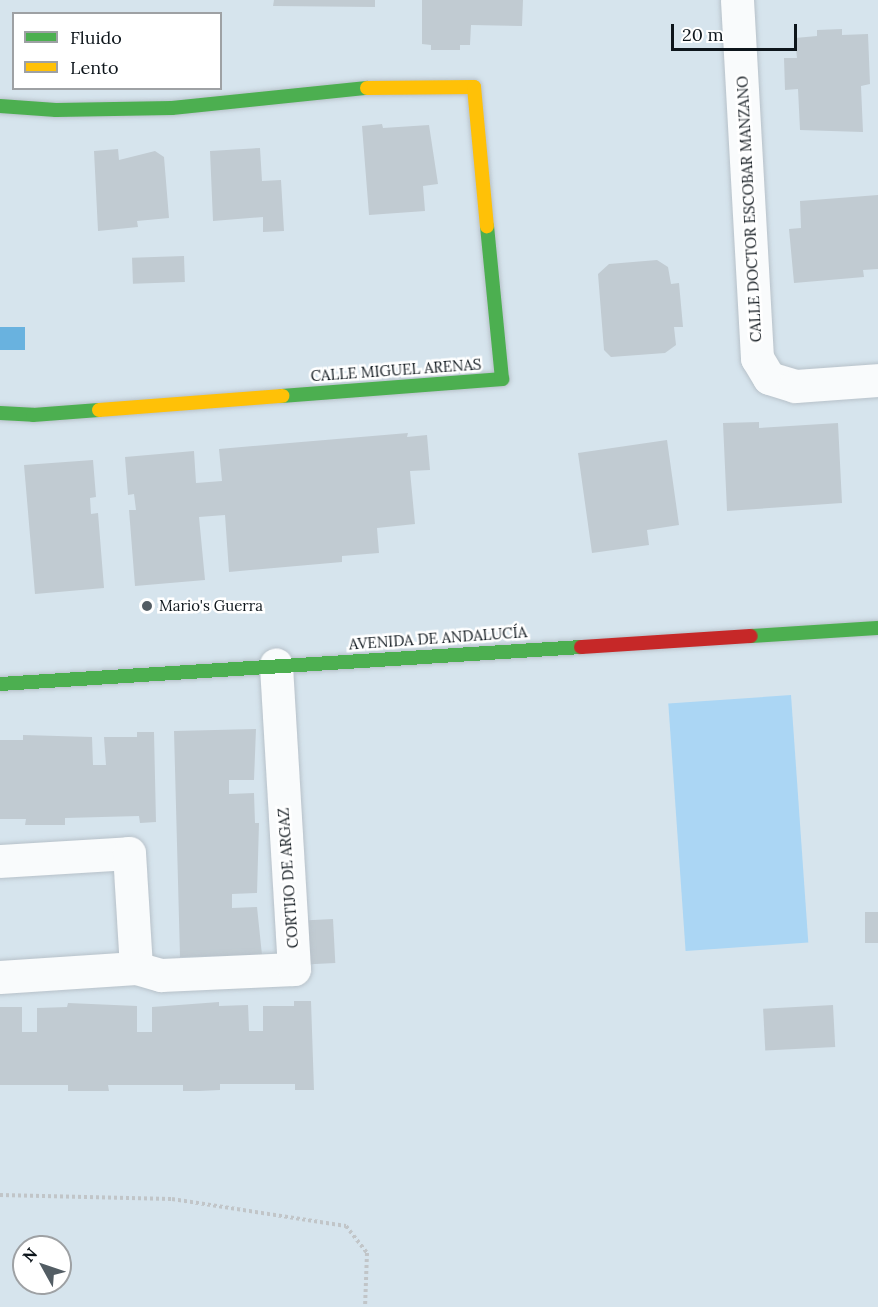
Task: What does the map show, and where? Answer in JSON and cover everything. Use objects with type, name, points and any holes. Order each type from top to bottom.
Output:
[{"type":"street","name":"CALLE DOCTOR ESCOBAR MANZANO","points":[[737,0],[757,358],[769,378],[795,386],[878,380]]},
{"type":"street","name":"CALLE MIGUEL ARENAS","points":[[0,106],[56,110],[172,108],[365,88],[474,87],[502,379],[33,415],[0,413]]},
{"type":"street","name":"AVENIDA DE ANDALUCÍA","points":[[0,684],[878,628]]},
{"type":"street","name":"CORTIJO DE ARGAZ","points":[[0,977],[136,968],[162,975],[294,969],[276,665]]},
{"type":"street","points":[[0,861],[129,853],[136,968]]},
{"type":"path","points":[[0,1195],[172,1199],[346,1226],[368,1253],[364,1307]]},
{"type":"shaded area","points":[[0,327],[25,327],[25,350],[0,350]]},
{"type":"shaded area","points":[[791,695],[808,942],[686,951],[668,704]]},
{"type":"building","points":[[274,0],[375,0],[375,7],[273,6]]},
{"type":"building","points":[[422,0],[523,0],[522,26],[471,25],[470,45],[460,45],[460,50],[431,50],[431,45],[422,44]]},
{"type":"building","points":[[842,29],[842,35],[868,34],[870,84],[861,86],[863,132],[800,130],[798,89],[785,90],[784,58],[797,58],[795,38],[817,36],[817,30]]},
{"type":"building","points":[[382,124],[383,128],[429,125],[438,184],[423,186],[425,211],[369,215],[362,126]]},
{"type":"building","points":[[260,148],[262,181],[281,180],[284,231],[263,232],[263,217],[213,221],[210,151]]},
{"type":"building","points":[[118,149],[119,160],[155,151],[164,157],[169,218],[137,221],[138,227],[98,231],[94,151]]},
{"type":"building","points":[[878,195],[878,269],[863,270],[864,277],[794,283],[789,229],[801,228],[800,201]]},
{"type":"building","points":[[184,256],[185,282],[133,284],[132,258]]},
{"type":"building","points":[[657,260],[668,267],[671,284],[679,283],[683,327],[674,327],[676,345],[665,353],[611,357],[604,350],[598,274],[609,264]]},
{"type":"building","points":[[759,422],[759,428],[838,423],[842,503],[727,511],[723,423]]},
{"type":"building","points":[[408,433],[407,437],[427,435],[430,470],[410,471],[415,524],[377,528],[379,553],[342,556],[342,562],[229,572],[225,515],[199,517],[205,580],[135,586],[129,510],[136,510],[134,494],[128,495],[125,457],[194,451],[196,483],[222,481],[219,449]]},
{"type":"building","points":[[667,440],[679,525],[647,530],[649,545],[592,553],[578,453]]},
{"type":"building","points":[[93,460],[96,497],[90,498],[91,514],[98,513],[104,588],[35,594],[24,465]]},
{"type":"building","points":[[256,729],[254,780],[229,780],[229,794],[254,793],[255,823],[259,823],[257,893],[232,894],[232,908],[257,907],[262,955],[180,957],[174,731]]},
{"type":"building","points":[[137,732],[154,732],[156,822],[140,823],[139,816],[65,818],[65,825],[25,825],[26,819],[0,819],[0,740],[23,740],[23,735],[92,737],[93,765],[106,765],[104,737],[137,737]]},
{"type":"building","points":[[865,912],[878,912],[878,943],[865,943]]},
{"type":"building","points":[[333,919],[335,963],[310,964],[308,920]]},
{"type":"building","points":[[294,1001],[311,1001],[314,1090],[295,1090],[295,1084],[220,1084],[220,1090],[199,1091],[183,1091],[183,1085],[108,1085],[109,1091],[68,1091],[68,1085],[0,1085],[0,1007],[22,1007],[22,1032],[37,1032],[37,1008],[67,1007],[68,1003],[137,1006],[137,1032],[152,1032],[152,1007],[219,1002],[219,1006],[248,1005],[249,1031],[263,1031],[263,1006],[294,1006]]},
{"type":"building","points":[[833,1005],[835,1047],[765,1051],[763,1009]]},
{"type":"traffic: fast","points":[[0,106],[56,110],[172,108],[367,88]]},
{"type":"traffic: fast","points":[[282,396],[502,379],[487,226]]},
{"type":"traffic: fast","points":[[0,413],[33,415],[99,410]]},
{"type":"traffic: fast","points":[[751,636],[878,628]]},
{"type":"traffic: fast","points":[[0,684],[581,647]]},
{"type":"traffic: slow","points":[[367,88],[474,87],[487,226]]},
{"type":"traffic: slow","points":[[99,410],[282,396]]},
{"type":"traffic: jam","points":[[581,647],[751,636]]},
{"type":"place","name":"Mario's Guerra","points":[[147,606]]}]
